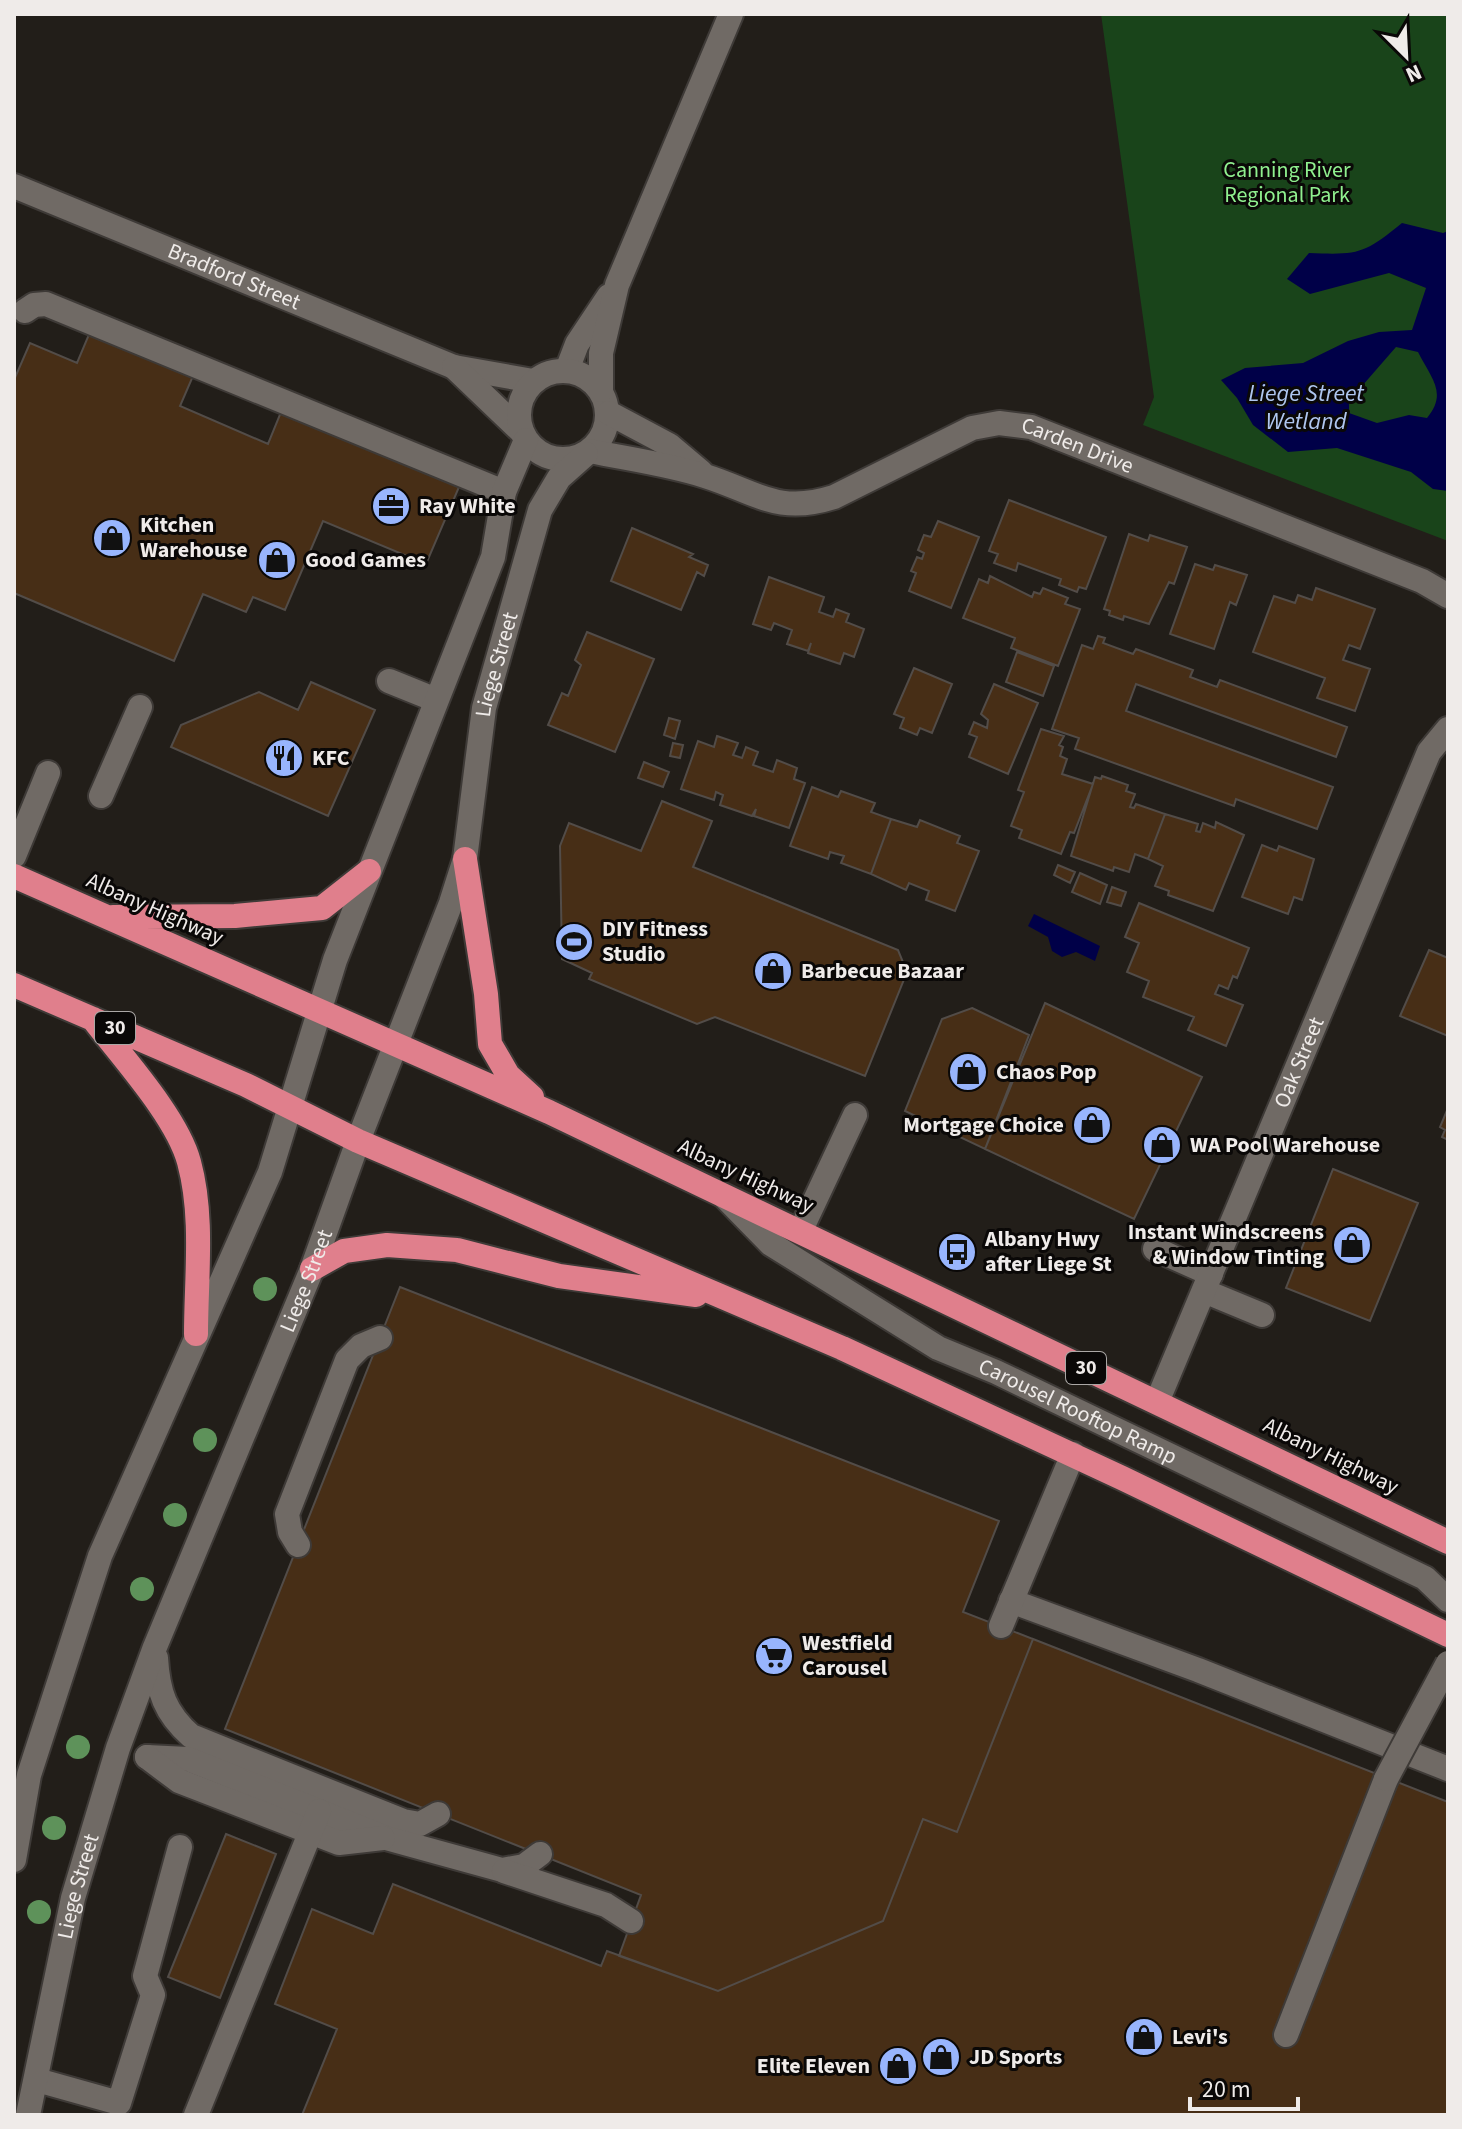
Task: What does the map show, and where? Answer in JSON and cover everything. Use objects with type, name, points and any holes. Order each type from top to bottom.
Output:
[{"type":"highway","points":[[465,859],[486,994],[490,1044],[508,1075],[549,1112]]},
{"type":"highway","points":[[106,917],[235,916],[322,908],[369,871]]},
{"type":"highway","name":"Albany Highway","points":[[14,876],[549,1112],[1448,1542]]},
{"type":"highway","name":"30","points":[[14,985],[246,1085],[358,1141],[730,1300],[1073,1454],[1448,1635]]},
{"type":"highway","points":[[93,1018],[158,1104],[189,1160],[196,1201],[196,1334]]},
{"type":"highway","points":[[312,1269],[344,1251],[401,1246],[457,1250],[559,1276],[730,1300]]},
{"type":"street","points":[[609,413],[601,390],[601,353],[617,285],[731,14]]},
{"type":"street","name":"Bradford Street","points":[[14,186],[454,367],[533,381]]},
{"type":"street","points":[[567,370],[577,344],[617,285]]},
{"type":"street","points":[[25,311],[34,305],[46,304],[504,492]]},
{"type":"street","name":"Bradford Street","points":[[454,367],[524,436]]},
{"type":"street","points":[[533,381],[549,372],[567,370],[586,376],[601,390]]},
{"type":"street","name":"Liege Street","points":[[14,1860],[29,1775],[100,1556],[270,1172],[319,1010],[369,871],[493,557],[504,492],[524,436],[518,414],[522,396],[533,381]]},
{"type":"street","name":"Liege Street","points":[[28,2115],[73,1898],[118,1748],[155,1647],[312,1269],[465,859],[484,708],[540,510],[559,478],[604,434],[609,413]]},
{"type":"street","name":"Carden Drive","points":[[609,413],[669,445],[706,476]]},
{"type":"street","name":"Carden Drive","points":[[588,452],[706,476],[766,502],[811,504],[834,497],[972,428],[999,423],[1031,427],[1422,581],[1448,596]]},
{"type":"street","points":[[524,436],[542,455],[564,460],[588,452]]},
{"type":"street","points":[[389,681],[436,700]]},
{"type":"street","points":[[101,796],[140,707]]},
{"type":"street","name":"Oak Street","points":[[1157,1402],[1429,752],[1448,729]]},
{"type":"street","points":[[14,856],[48,773]]},
{"type":"street","points":[[801,1230],[855,1115]]},
{"type":"street","name":"Carousel Rooftop Ramp","points":[[723,1195],[771,1244],[938,1348],[996,1372],[1425,1578],[1448,1600]]},
{"type":"street","points":[[1155,1249],[1262,1315]]},
{"type":"street","points":[[298,1545],[290,1532],[287,1514],[347,1360],[361,1346],[380,1338]]},
{"type":"street","points":[[1001,1626],[1073,1454]]},
{"type":"street","points":[[1011,1601],[1198,1670],[1448,1769]]},
{"type":"street","points":[[155,1647],[157,1686],[169,1717],[191,1736],[403,1821],[420,1824],[438,1814]]},
{"type":"street","points":[[1286,2035],[1386,1779],[1448,1663]]},
{"type":"street","points":[[118,1748],[147,1757],[179,1781],[315,1822],[339,1843],[386,1838],[502,1870],[610,1894],[631,1921]]},
{"type":"street","points":[[196,2115],[315,1822]]},
{"type":"street","points":[[37,2080],[119,2103],[153,1995],[145,1976],[180,1847]]},
{"type":"street","points":[[502,1870],[524,1866],[540,1854]]},
{"type":"green space","name":"Canning River Regional Park","points":[[1101,14],[1448,14],[1448,541],[1143,425],[1154,397]]},
{"type":"water","name":"Liege Street Wetland","points":[[1402,223],[1443,233],[1448,231],[1448,491],[1433,489],[1411,472],[1337,448],[1288,452],[1253,425],[1237,398],[1221,380],[1245,368],[1303,363],[1348,341],[1379,332],[1412,330],[1426,288],[1389,273],[1310,294],[1287,279],[1309,253],[1350,253],[1369,247]],"holes":[[[1396,347],[1418,352],[1437,393],[1427,418],[1409,415],[1377,423],[1349,413],[1349,401]]]},
{"type":"water","points":[[1034,914],[1100,946],[1095,961],[1076,952],[1062,957],[1052,951],[1048,937],[1028,926]]},
{"type":"building","points":[[90,332],[193,376],[180,406],[268,444],[281,412],[459,487],[426,564],[323,521],[285,610],[253,597],[246,612],[203,594],[174,661],[14,593],[14,380],[30,343],[77,363]]},
{"type":"building","points":[[1009,500],[1106,537],[1086,589],[1079,587],[1077,592],[1059,585],[1061,579],[1018,563],[1016,571],[994,563],[998,554],[989,551]]},
{"type":"building","points":[[938,521],[979,537],[951,608],[909,591],[916,573],[911,571],[917,557],[922,559],[924,553],[918,550],[924,535],[931,537]]},
{"type":"building","points":[[632,528],[693,554],[689,557],[708,565],[704,576],[697,572],[681,610],[611,581]]},
{"type":"building","points":[[1129,534],[1148,541],[1150,535],[1187,547],[1174,584],[1169,582],[1149,624],[1124,616],[1123,620],[1109,615],[1110,611],[1104,609]]},
{"type":"building","points":[[1195,564],[1213,570],[1215,565],[1247,575],[1236,605],[1230,602],[1214,649],[1170,634]]},
{"type":"building","points":[[990,576],[1032,597],[1034,592],[1040,594],[1043,588],[1068,598],[1065,604],[1080,609],[1058,666],[1011,648],[1015,638],[963,618],[979,579],[988,583]]},
{"type":"building","points":[[769,577],[824,597],[819,612],[833,617],[836,609],[849,614],[846,622],[864,629],[854,657],[844,653],[840,664],[808,653],[811,643],[808,651],[787,644],[792,630],[774,623],[771,630],[753,624]]},
{"type":"building","points":[[1316,588],[1375,609],[1360,649],[1349,645],[1343,660],[1370,669],[1355,711],[1317,698],[1325,678],[1253,652],[1274,596],[1295,603],[1298,595],[1312,600]]},
{"type":"building","points":[[587,632],[654,659],[615,752],[548,725],[562,693],[568,696],[581,665],[575,660]]},
{"type":"building","points":[[1098,636],[1105,638],[1103,643],[1133,654],[1136,649],[1193,670],[1190,677],[1217,687],[1220,680],[1347,727],[1336,757],[1136,684],[1126,711],[1333,787],[1317,829],[1236,799],[1234,806],[1075,749],[1079,738],[1052,729],[1082,645],[1093,649]]},
{"type":"building","points":[[1017,652],[1054,666],[1043,696],[1006,682]]},
{"type":"building","points":[[914,668],[952,684],[932,733],[920,728],[917,735],[900,728],[904,718],[894,714]]},
{"type":"building","points":[[311,682],[375,710],[328,816],[171,747],[181,725],[259,692],[298,710]]},
{"type":"building","points":[[994,684],[1038,703],[1008,774],[969,757],[977,737],[969,734],[974,722],[987,728],[988,720],[981,714]]},
{"type":"building","points":[[669,718],[680,721],[675,739],[664,735]]},
{"type":"building","points":[[1041,729],[1064,736],[1059,745],[1063,747],[1060,756],[1067,759],[1062,774],[1093,784],[1074,833],[1070,832],[1061,854],[1019,838],[1022,830],[1011,826],[1024,792],[1018,790]]},
{"type":"building","points":[[717,736],[738,743],[733,755],[742,758],[746,747],[758,752],[753,765],[773,772],[777,760],[797,768],[794,779],[805,783],[789,828],[754,816],[756,809],[752,816],[720,805],[723,795],[716,792],[714,800],[681,789],[698,741],[714,747]]},
{"type":"building","points":[[673,743],[683,745],[680,758],[670,756]]},
{"type":"building","points":[[644,762],[669,772],[663,787],[638,778]]},
{"type":"building","points":[[1102,776],[1128,785],[1126,791],[1135,794],[1130,807],[1134,808],[1136,804],[1165,814],[1148,859],[1135,854],[1129,872],[1114,867],[1113,871],[1071,856],[1095,777],[1101,779]]},
{"type":"building","points":[[812,787],[838,797],[841,791],[875,803],[871,812],[891,819],[871,874],[841,863],[844,856],[830,852],[828,859],[790,846]]},
{"type":"building","points":[[662,801],[712,821],[693,867],[898,950],[907,972],[865,1076],[715,1017],[697,1024],[589,979],[592,973],[562,959],[560,846],[569,823],[641,851]]},
{"type":"building","points":[[1165,814],[1198,824],[1196,831],[1200,832],[1203,823],[1215,828],[1216,822],[1244,835],[1213,911],[1168,895],[1169,891],[1155,886],[1163,866],[1148,859]]},
{"type":"building","points":[[891,819],[917,827],[920,820],[960,836],[957,843],[979,851],[955,911],[926,900],[929,891],[909,883],[906,890],[871,874]]},
{"type":"building","points":[[1262,845],[1277,851],[1279,846],[1314,859],[1302,900],[1294,897],[1288,914],[1242,897]]},
{"type":"building","points":[[1058,865],[1075,872],[1070,883],[1054,875]]},
{"type":"building","points":[[1080,873],[1107,885],[1100,904],[1072,892]]},
{"type":"building","points":[[1112,887],[1126,892],[1121,906],[1107,902]]},
{"type":"building","points":[[1139,903],[1249,948],[1237,978],[1233,976],[1228,989],[1219,985],[1215,994],[1243,1005],[1226,1046],[1188,1030],[1194,1017],[1143,997],[1149,981],[1127,972],[1139,943],[1125,937]]},
{"type":"building","points":[[1429,950],[1448,958],[1448,1036],[1400,1016]]},
{"type":"building","points":[[1045,1003],[1202,1077],[1134,1219],[985,1149]]},
{"type":"building","points":[[972,1008],[1029,1035],[985,1149],[905,1111],[942,1019]]},
{"type":"building","points":[[1448,1108],[1448,1140],[1442,1137],[1445,1130],[1440,1127]]},
{"type":"building","name":"Instant Windscreens & Window Tinting","points":[[1333,1169],[1418,1203],[1370,1321],[1286,1288]]},
{"type":"building","points":[[400,1287],[999,1521],[963,1612],[1033,1639],[957,1832],[923,1819],[883,1921],[718,1991],[619,1956],[641,1895],[225,1729]]},
{"type":"building","points":[[1033,1639],[1448,1802],[1448,2115],[302,2115],[337,2029],[275,2004],[312,1909],[373,1934],[393,1884],[601,1966],[607,1951],[718,1991],[883,1921],[923,1819],[957,1832]]},
{"type":"building","points":[[226,1834],[276,1854],[220,1998],[168,1977]]},
{"type":"place","name":"Ray White","points":[[391,506]]},
{"type":"place","name":"Kitchen Warehouse","points":[[112,538]]},
{"type":"place","name":"Good Games","points":[[277,560]]},
{"type":"place","name":"KFC","points":[[284,758]]},
{"type":"place","name":"DIY Fitness Studio","points":[[574,942]]},
{"type":"place","name":"Barbecue Bazaar","points":[[773,971]]},
{"type":"place","name":"Chaos Pop","points":[[968,1072]]},
{"type":"place","name":"Mortgage Choice","points":[[1092,1125]]},
{"type":"place","name":"WA Pool Warehouse","points":[[1162,1145]]},
{"type":"place","name":"Instant Windscreens & Window Tinting","points":[[1352,1245]]},
{"type":"place","name":"Albany Hwy after Liege St","points":[[957,1252]]},
{"type":"place","name":"Westfield Carousel","points":[[774,1656]]},
{"type":"place","name":"Levi's","points":[[1144,2037]]},
{"type":"place","name":"JD Sports","points":[[941,2057]]},
{"type":"place","name":"Elite Eleven","points":[[898,2066]]}]
